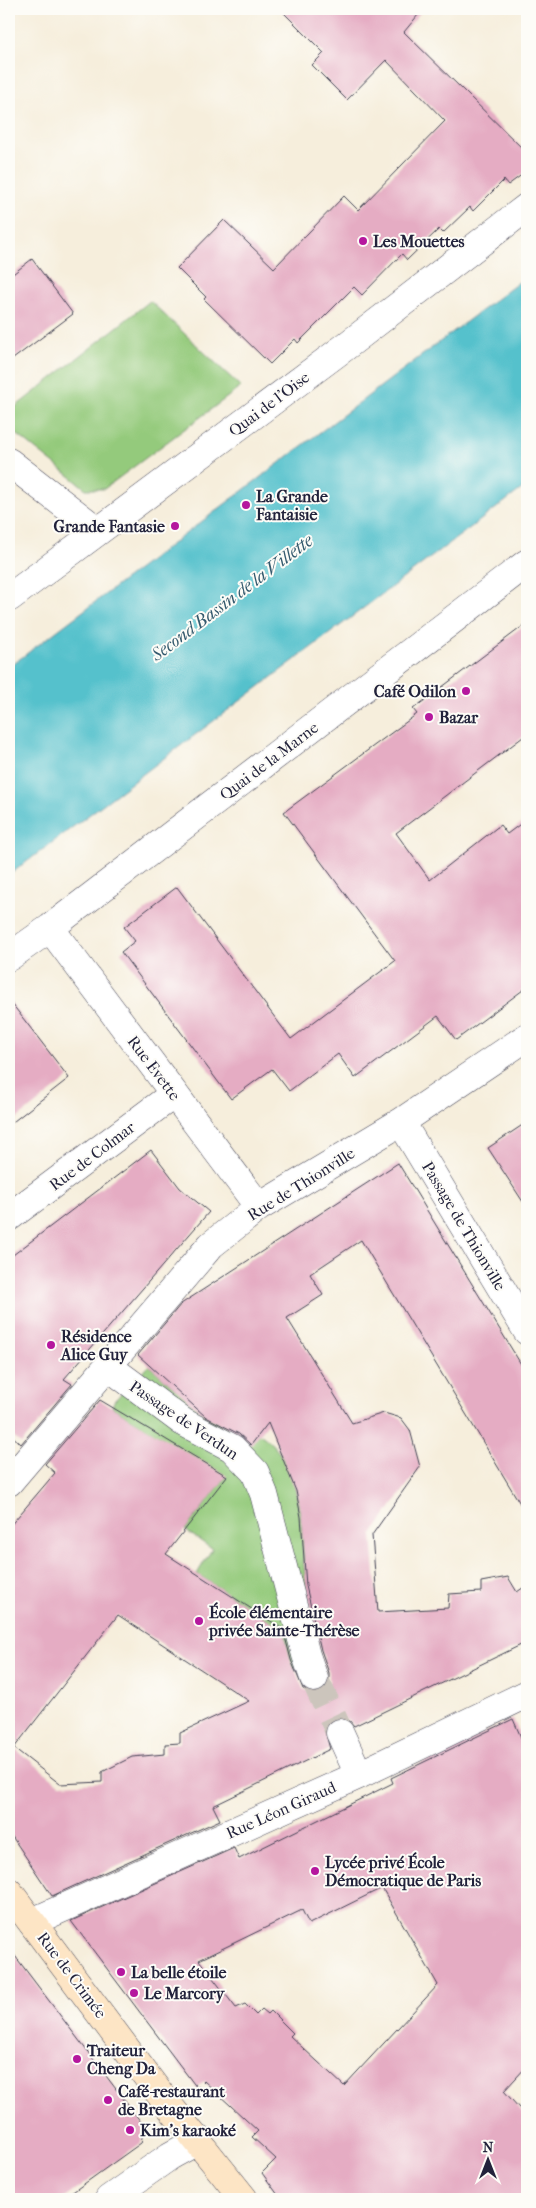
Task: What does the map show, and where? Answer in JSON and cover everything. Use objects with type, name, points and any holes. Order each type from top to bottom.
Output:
[{"type":"street","name":"Quai de l'Oise","points":[[9,598],[527,207]]},
{"type":"street","points":[[9,462],[98,531]]},
{"type":"street","name":"Quai de la Marne","points":[[9,957],[50,928],[527,563]]},
{"type":"street","name":"Rue Evette","points":[[50,928],[259,1207]]},
{"type":"street","name":"Rue de Thionville","points":[[9,1482],[211,1246],[259,1207],[401,1122],[527,1037]]},
{"type":"street","name":"Rue de Colmar","points":[[9,1217],[174,1094]]},
{"type":"street","name":"Passage de Thionville","points":[[401,1122],[527,1331]]},
{"type":"street","name":"Passage de Verdun","points":[[109,1367],[182,1422],[232,1448],[255,1472],[264,1494],[306,1656],[314,1678]]},
{"type":"street","name":"Rue Léon Giraud","points":[[32,1922],[359,1775],[527,1694]]},
{"type":"street","points":[[340,1733],[359,1775]]},
{"type":"street","name":"Rue de Crimée","points":[[9,1892],[163,2098],[244,2199]]},
{"type":"street","points":[[109,2199],[170,2156],[198,2140]]},
{"type":"green space","points":[[150,301],[241,387],[104,489],[86,489],[9,428],[9,412]]},
{"type":"green space","points":[[149,1365],[187,1397],[243,1424],[264,1437],[278,1451],[288,1468],[295,1486],[299,1506],[306,1586],[322,1669],[288,1667],[285,1627],[280,1627],[197,1574],[212,1549],[185,1530],[226,1477],[112,1407],[114,1401]]},
{"type":"water","name":"Second Bassin de la Villette","points":[[527,276],[527,485],[9,875],[9,667]]},
{"type":"building","name":"Les Mouettes","points":[[280,9],[423,9],[404,32],[527,153],[527,171],[508,185],[504,180],[473,211],[470,207],[443,233],[439,229],[407,260],[402,254],[362,295],[354,287],[298,343],[295,339],[270,364],[204,299],[206,297],[177,268],[224,220],[274,268],[344,196],[358,210],[445,121],[386,60],[347,100],[312,65],[324,53]]},
{"type":"building","points":[[32,259],[73,314],[9,362],[9,277]]},
{"type":"building","points":[[527,623],[527,734],[396,833],[430,880],[500,825],[507,834],[527,819],[527,987],[456,1040],[438,1016],[355,1078],[338,1054],[289,1091],[272,1069],[231,1099],[121,952],[135,941],[124,927],[177,887],[291,1039],[395,961],[284,812],[417,714],[413,709]]},
{"type":"building","points":[[9,1000],[69,1078],[9,1125]]},
{"type":"building","points":[[527,1122],[527,1208],[488,1148]]},
{"type":"building","name":"Résidence Alice Guy","points":[[151,1150],[180,1188],[209,1212],[64,1379],[72,1384],[21,1444],[9,1433],[9,1258]]},
{"type":"building","points":[[398,1163],[527,1374],[527,1515],[361,1240],[310,1274],[323,1295],[287,1318],[352,1423],[384,1413],[401,1418],[410,1430],[420,1467],[372,1535],[378,1612],[448,1608],[449,1594],[481,1592],[481,1582],[508,1577],[517,1592],[527,1585],[527,1642],[354,1726],[349,1720],[342,1718],[333,1719],[325,1731],[330,1749],[213,1806],[220,1820],[52,1896],[9,1832],[9,1527],[55,1473],[45,1464],[100,1400],[227,1476],[166,1554],[283,1629],[291,1660],[303,1689],[312,1693],[319,1693],[325,1689],[329,1681],[329,1673],[321,1650],[306,1586],[301,1517],[296,1491],[268,1423],[251,1445],[239,1434],[206,1417],[138,1355],[181,1304]],"holes":[[[118,1615],[249,1701],[180,1733],[180,1743],[165,1744],[165,1754],[132,1757],[102,1772],[102,1782],[60,1784],[14,1748]]]},
{"type":"building","points":[[513,1719],[527,1751],[527,2066],[504,2091],[527,2117],[527,2199],[281,2199],[262,2173],[276,2159],[252,2137],[258,2131],[204,2081],[197,2088],[71,1921],[234,1848],[239,1859],[393,1783],[391,1778]],"holes":[[[382,1888],[438,1985],[344,2086],[290,2036],[293,2033],[271,2011],[268,2014],[262,2009],[256,2015],[245,2004],[236,2008],[199,1960],[302,1910],[309,1924]]]},
{"type":"building","points":[[9,1948],[144,2126],[141,2143],[63,2199],[9,2199]]},
{"type":"tunnel","points":[[314,1678],[340,1733]]},
{"type":"place","name":"Les Mouettes","points":[[363,241]]},
{"type":"place","name":"La Grande Fantaisie","points":[[246,505]]},
{"type":"place","name":"Grande Fantasie","points":[[175,526]]},
{"type":"place","name":"Café Odilon","points":[[466,691]]},
{"type":"place","name":"Bazar","points":[[429,717]]},
{"type":"place","name":"Résidence Alice Guy","points":[[51,1345]]},
{"type":"place","name":"École élémentaire privée Sainte-Thérèse","points":[[199,1621]]},
{"type":"place","name":"Lycée privé École Démocratique de Paris","points":[[315,1871]]},
{"type":"place","name":"La belle étoile","points":[[121,1972]]},
{"type":"place","name":"Le Marcory","points":[[134,1993]]},
{"type":"place","name":"Traiteur Cheng Da","points":[[77,2059]]},
{"type":"place","name":"Café-restaurant de Bretagne","points":[[108,2100]]},
{"type":"place","name":"Kim's karaoké","points":[[130,2130]]}]
